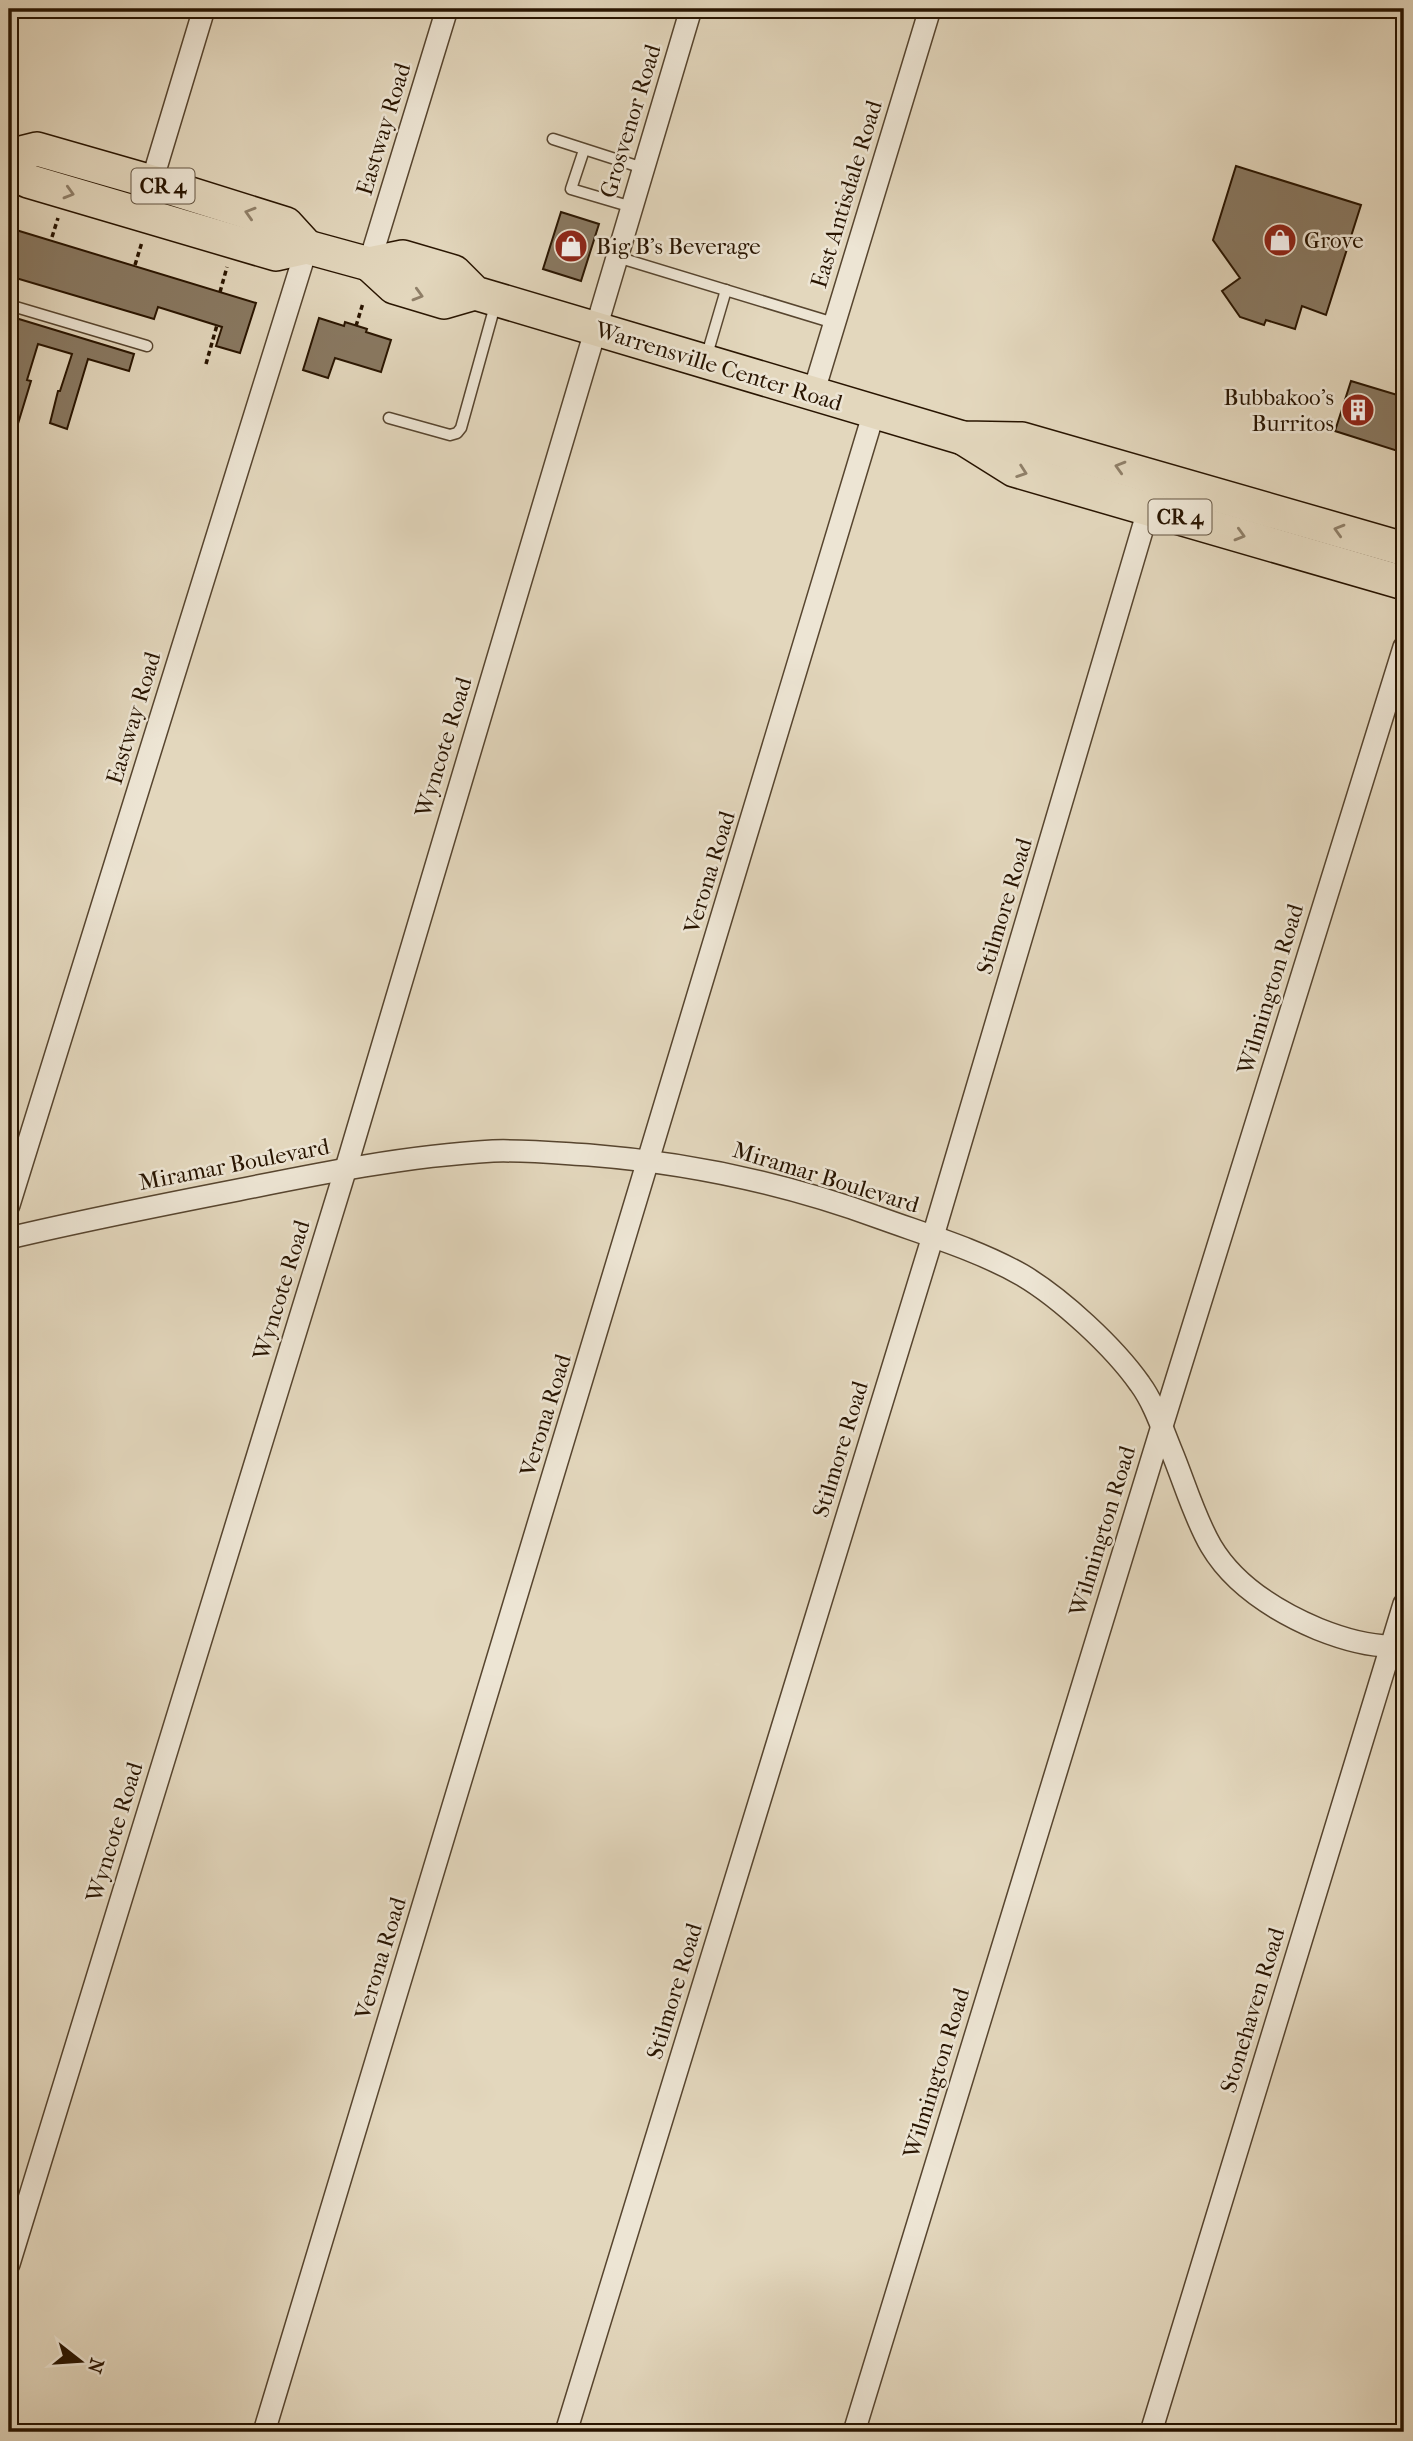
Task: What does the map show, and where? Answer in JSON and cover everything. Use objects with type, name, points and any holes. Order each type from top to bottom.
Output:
[{"type":"main road","name":"Warrensville Center Road","points":[[9,156],[37,149],[152,182],[286,224],[307,247]]},
{"type":"main road","name":"Warrensville Center Road","points":[[9,164],[28,181],[143,226],[276,254],[307,247],[369,264],[403,257],[454,272],[486,296],[954,435],[1013,470],[1153,493],[1404,549]]},
{"type":"main road","name":"Warrensville Center Road","points":[[1153,493],[1404,583]]},
{"type":"street","points":[[143,226],[152,182],[204,9]]},
{"type":"street","name":"Eastway Road","points":[[369,264],[447,9]]},
{"type":"street","name":"Grosvenor Road","points":[[595,329],[691,9]]},
{"type":"street","name":"East Antisdale Road","points":[[813,394],[930,9]]},
{"type":"street","name":"Eastway Road","points":[[9,1205],[307,247]]},
{"type":"street","name":"Wyncote Road","points":[[9,2264],[345,1168],[595,329]]},
{"type":"street","name":"Verona Road","points":[[264,2432],[874,412]]},
{"type":"street","name":"Stilmore Road","points":[[566,2432],[933,1237],[1153,493]]},
{"type":"street","name":"Wilmington Road","points":[[854,2432],[1404,647]]},
{"type":"street","name":"Miramar Boulevard","points":[[9,1238],[345,1168],[416,1157],[496,1151],[649,1160],[780,1185],[988,1258],[1023,1276],[1055,1299],[1090,1330],[1141,1385],[1162,1426],[1212,1546],[1230,1572],[1265,1601],[1302,1622],[1334,1636],[1397,1646]]},
{"type":"street","name":"Stonehaven Road","points":[[1151,2432],[1397,1646],[1404,1604]]},
{"type":"lane","points":[[553,139],[643,167]]},
{"type":"lane","points":[[584,150],[571,189],[632,207]]},
{"type":"lane","points":[[617,257],[834,323]]},
{"type":"lane","points":[[705,362],[726,290]]},
{"type":"lane","points":[[389,418],[450,435],[461,428],[486,296]]},
{"type":"lane","points":[[9,305],[147,346]]},
{"type":"path","points":[[52,237],[59,213]]},
{"type":"path","points":[[135,265],[143,226]]},
{"type":"path","points":[[220,292],[229,263]]},
{"type":"path","points":[[356,326],[363,303]]},
{"type":"path","points":[[206,364],[218,325]]},
{"type":"building","points":[[1236,166],[1361,205],[1326,315],[1302,306],[1295,329],[1266,320],[1264,325],[1240,317],[1222,291],[1240,278],[1213,240]]},
{"type":"building","name":"Big B's Beverage","points":[[561,212],[599,224],[581,281],[543,269]]},
{"type":"building","points":[[16,230],[256,303],[240,353],[216,346],[222,327],[158,307],[154,319],[9,276],[9,253]]},
{"type":"building","points":[[9,316],[134,354],[129,371],[88,359],[67,429],[50,423],[72,354],[38,344],[27,380],[31,381],[13,440],[9,440]]},
{"type":"building","points":[[319,318],[344,326],[345,322],[391,340],[381,372],[335,358],[328,378],[303,370]]},
{"type":"building","points":[[1351,381],[1404,397],[1404,453],[1335,431]]},
{"type":"place","name":"Grove","points":[[1280,240]]},
{"type":"place","name":"Big B's Beverage","points":[[571,246]]},
{"type":"place","name":"Bubbakoo's Burritos","points":[[1358,410]]}]
